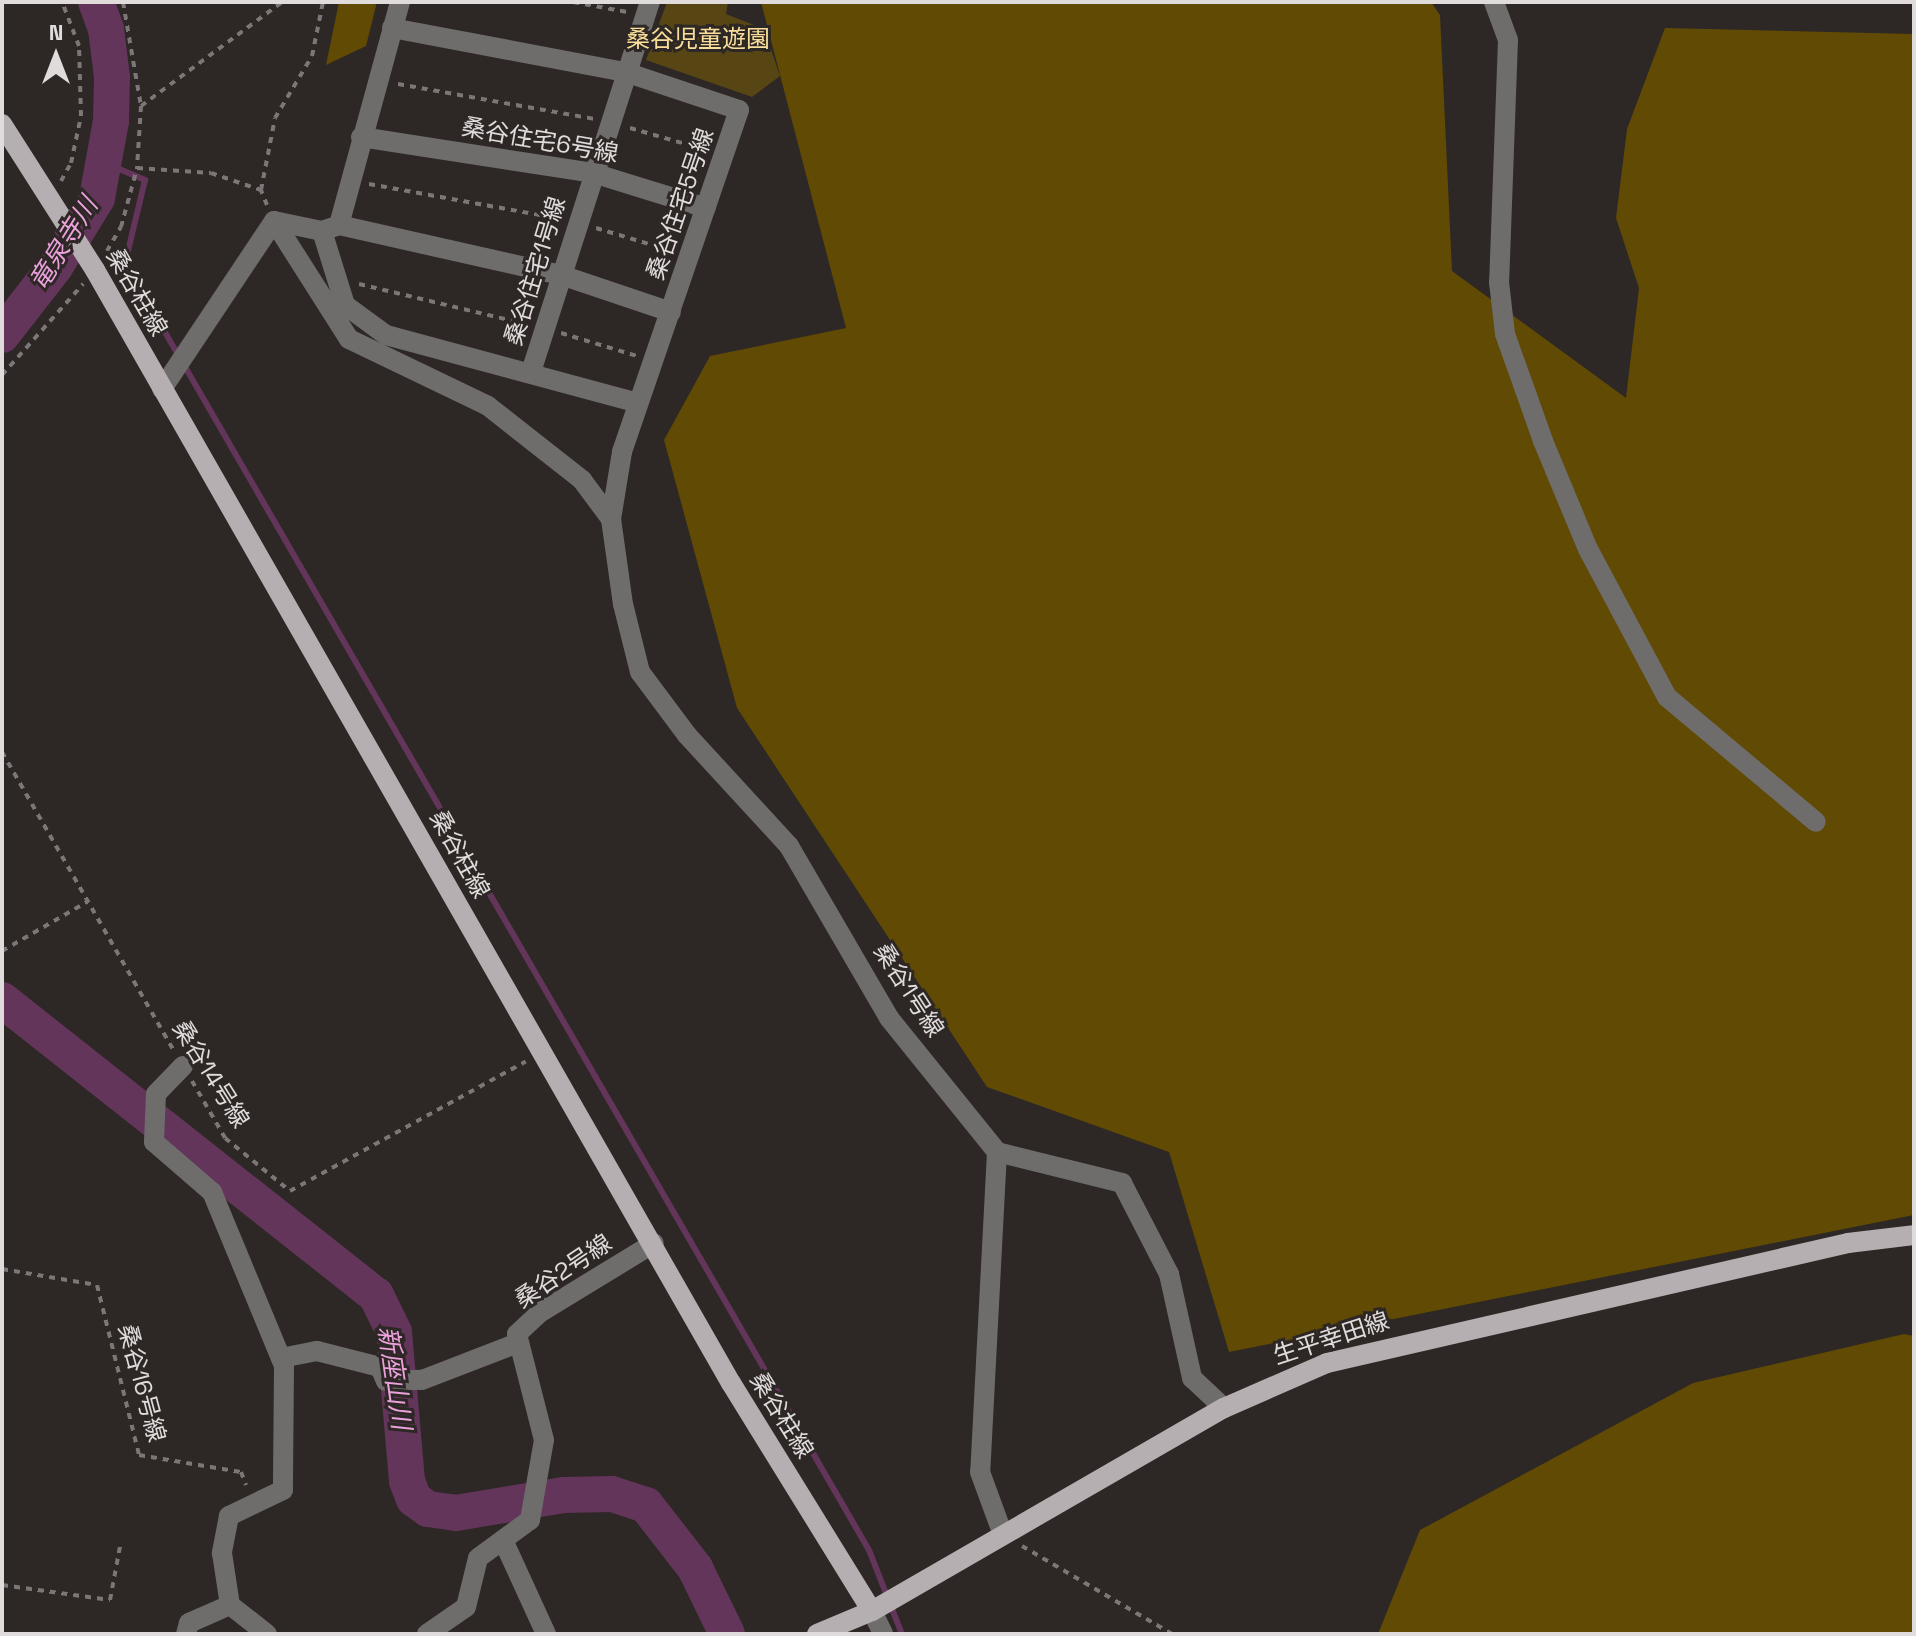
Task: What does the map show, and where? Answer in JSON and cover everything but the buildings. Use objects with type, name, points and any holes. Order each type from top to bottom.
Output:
[{"type":"main road","name":"桑谷柱線","points":[[2,124],[52,197],[95,270],[654,1243],[731,1383],[872,1611]]},
{"type":"main road","name":"生平幸田線","points":[[817,1634],[872,1611],[1224,1408],[1327,1363],[1406,1341],[1848,1243],[1914,1235]]},
{"type":"street","points":[[331,228],[350,181],[400,2]]},
{"type":"street","points":[[1494,2],[1508,40],[1499,282],[1505,334],[1543,441],[1588,549],[1667,697],[1816,822]]},
{"type":"street","name":"桑谷住宅1号線","points":[[331,228],[336,279],[345,305],[386,335],[531,372],[625,72],[648,9]]},
{"type":"street","name":"桑谷住宅5号線","points":[[392,28],[625,72],[739,110],[655,361],[635,402],[611,519]]},
{"type":"street","name":"桑谷住宅6号線","points":[[361,137],[593,173],[706,208]]},
{"type":"street","points":[[274,221],[331,228],[561,275],[671,312]]},
{"type":"street","points":[[162,389],[274,221]]},
{"type":"street","points":[[274,221],[349,339],[488,406],[582,480],[611,519]]},
{"type":"street","points":[[531,372],[635,402]]},
{"type":"street","name":"桑谷1号線","points":[[611,519],[640,672],[687,735],[789,846],[889,1018],[997,1152]]},
{"type":"street","points":[[183,1066],[156,1094],[154,1142],[212,1192],[281,1358],[283,1490],[229,1516],[222,1553],[230,1605],[267,1634]]},
{"type":"street","points":[[1003,1535],[980,1472],[997,1152],[1122,1183],[1169,1274],[1192,1378],[1224,1408]]},
{"type":"street","name":"桑谷2号線","points":[[427,1634],[466,1607],[478,1558],[530,1520],[544,1440],[517,1334],[541,1312],[654,1243]]},
{"type":"street","points":[[281,1358],[317,1351],[380,1367],[386,1381],[422,1380],[518,1343]]},
{"type":"street","points":[[503,1540],[546,1634]]},
{"type":"street","points":[[186,1634],[189,1623],[230,1605]]},
{"type":"street","points":[[872,1611],[883,1634]]},
{"type":"path","points":[[52,197],[71,163],[81,116],[79,46],[62,2]]},
{"type":"path","points":[[2,375],[95,270],[121,227],[137,168],[141,106],[123,2]]},
{"type":"path","points":[[141,106],[282,2]]},
{"type":"path","points":[[274,221],[261,190],[275,118],[312,56],[323,2]]},
{"type":"path","points":[[573,2],[648,9]]},
{"type":"path","points":[[376,80],[609,122],[724,155]]},
{"type":"path","points":[[137,168],[211,173],[261,190]]},
{"type":"path","points":[[350,181],[578,222],[690,256]]},
{"type":"path","points":[[336,279],[545,328],[655,361]]},
{"type":"path","name":"桑谷14号線","points":[[2,752],[225,1138],[290,1191],[542,1052]]},
{"type":"path","points":[[2,951],[87,902]]},
{"type":"path","name":"桑谷16号線","points":[[2,1269],[97,1285],[139,1455],[241,1472],[254,1502]]},
{"type":"path","points":[[1003,1535],[1172,1634]]},
{"type":"path","points":[[2,1585],[110,1600],[121,1541]]},
{"type":"green space","name":"桑谷児童遊園","points":[[667,2],[728,2],[726,14],[764,29],[780,76],[752,97],[646,60]]},
{"type":"shaded area","points":[[339,2],[377,2],[366,46],[326,65]]},
{"type":"shaded area","points":[[761,2],[1431,2],[1440,15],[1452,271],[1626,398],[1639,288],[1616,218],[1627,129],[1665,28],[1914,34],[1914,1215],[1229,1352],[1169,1152],[987,1087],[737,708],[664,440],[710,356],[846,328]]},
{"type":"shaded area","points":[[1904,1334],[1914,1336],[1914,1634],[1378,1634],[1420,1530],[1693,1383]]},
{"type":"waterway","name":"竜泉寺川","points":[[2,335],[55,267],[97,198],[111,121],[112,77],[106,29],[96,2]]},
{"type":"waterway","points":[[103,162],[145,180],[125,263],[869,1550],[902,1634]]},
{"type":"waterway","name":"新座山川","points":[[2,1000],[376,1295],[394,1332],[407,1481],[414,1499],[428,1509],[456,1513],[563,1495],[612,1494],[646,1505],[695,1568],[727,1634]]}]
